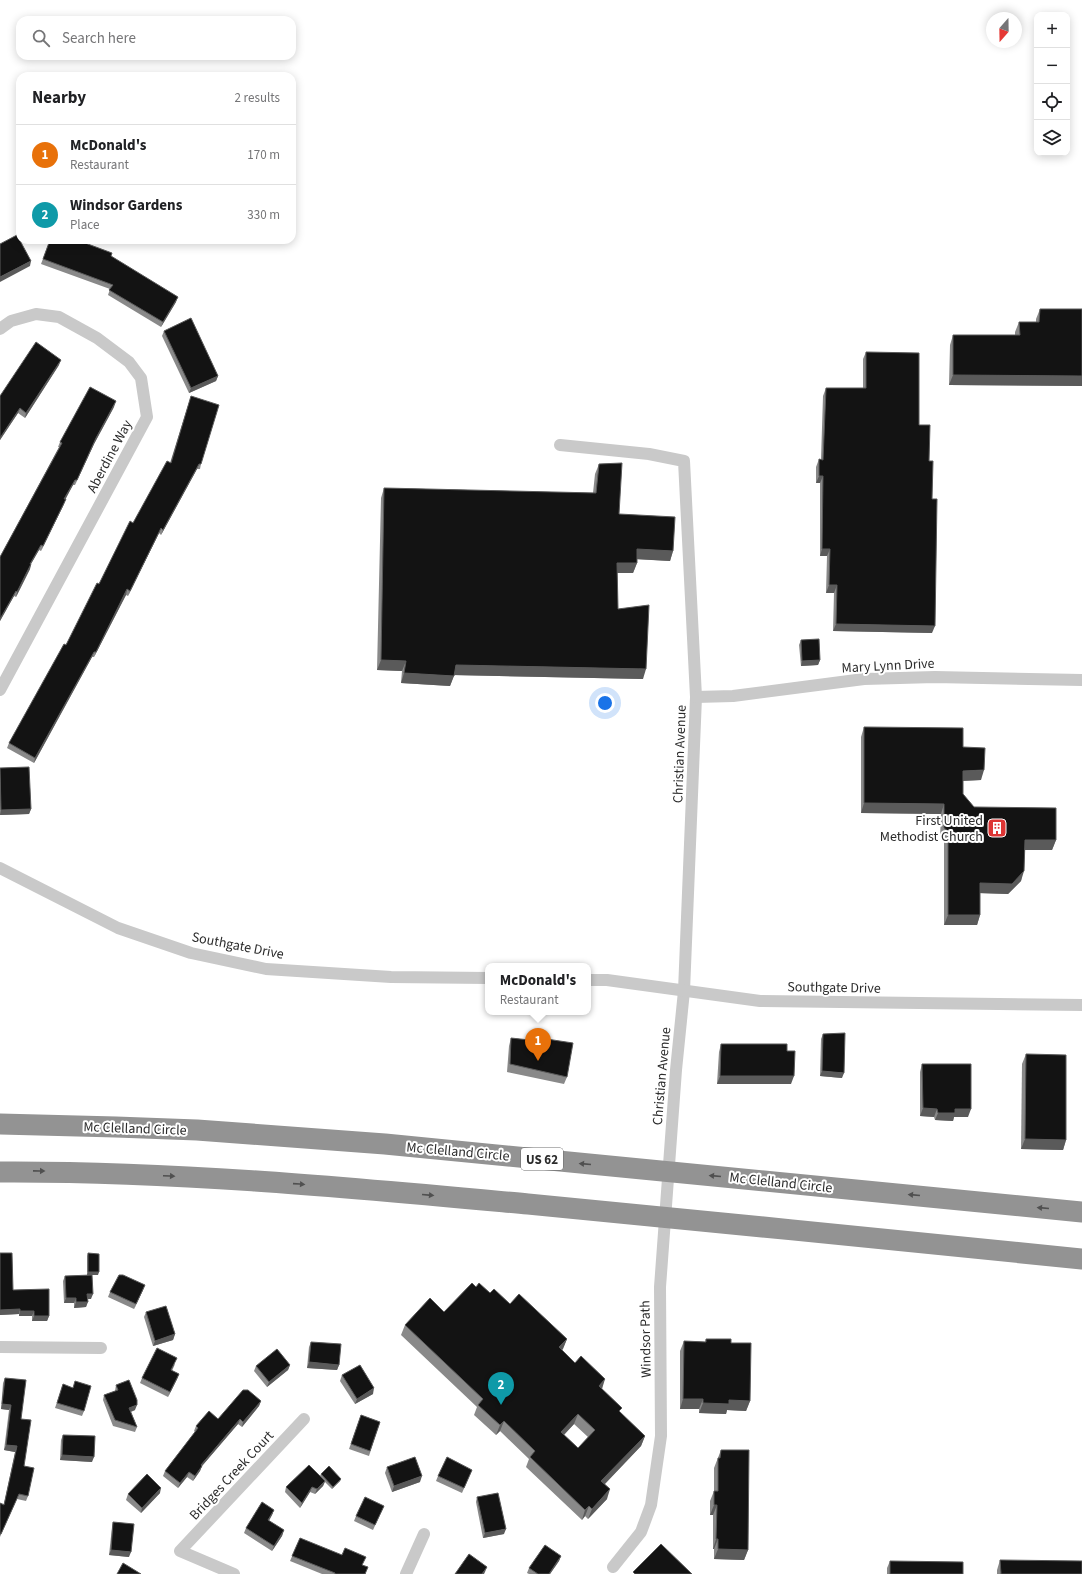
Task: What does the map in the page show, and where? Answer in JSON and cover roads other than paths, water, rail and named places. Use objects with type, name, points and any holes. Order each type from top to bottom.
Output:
[{"type":"highway","name":"Mc Clelland Circle","points":[[0,1124],[109,1126],[235,1132],[463,1151],[1082,1212]]},
{"type":"highway","points":[[0,1172],[115,1173],[262,1181],[404,1193],[1082,1259]]},
{"type":"street","name":"Aberdine Way","points":[[0,329],[11,321],[36,314],[59,317],[97,338],[129,362],[141,378],[147,417],[0,690]]},
{"type":"street","name":"Christian Avenue","points":[[560,445],[649,454],[684,461],[696,697],[684,991],[668,1172]]},
{"type":"street","name":"Mary Lynn Drive","points":[[696,697],[733,696],[864,679],[935,677],[1082,680]]},
{"type":"street","name":"Southgate Drive","points":[[0,868],[118,928],[191,953],[266,969],[391,976],[485,978]]},
{"type":"street","name":"Southgate Drive","points":[[591,980],[607,980],[760,1001],[1082,1005]]},
{"type":"street","name":"Windsor Path","points":[[613,1567],[641,1532],[651,1505],[661,1436],[660,1287],[668,1172]]},
{"type":"street","points":[[0,1347],[101,1348]]},
{"type":"street","name":"Bridges Creek Court","points":[[234,1574],[180,1551],[304,1419]]},
{"type":"street","points":[[406,1574],[424,1534]]},
{"type":"place","name":"First United Methodist Church","points":[[997,828]]},
{"type":"place","name":"McDonald's","points":[[538,1061]]},
{"type":"place","name":"Windsor Gardens","points":[[501,1405]]}]
